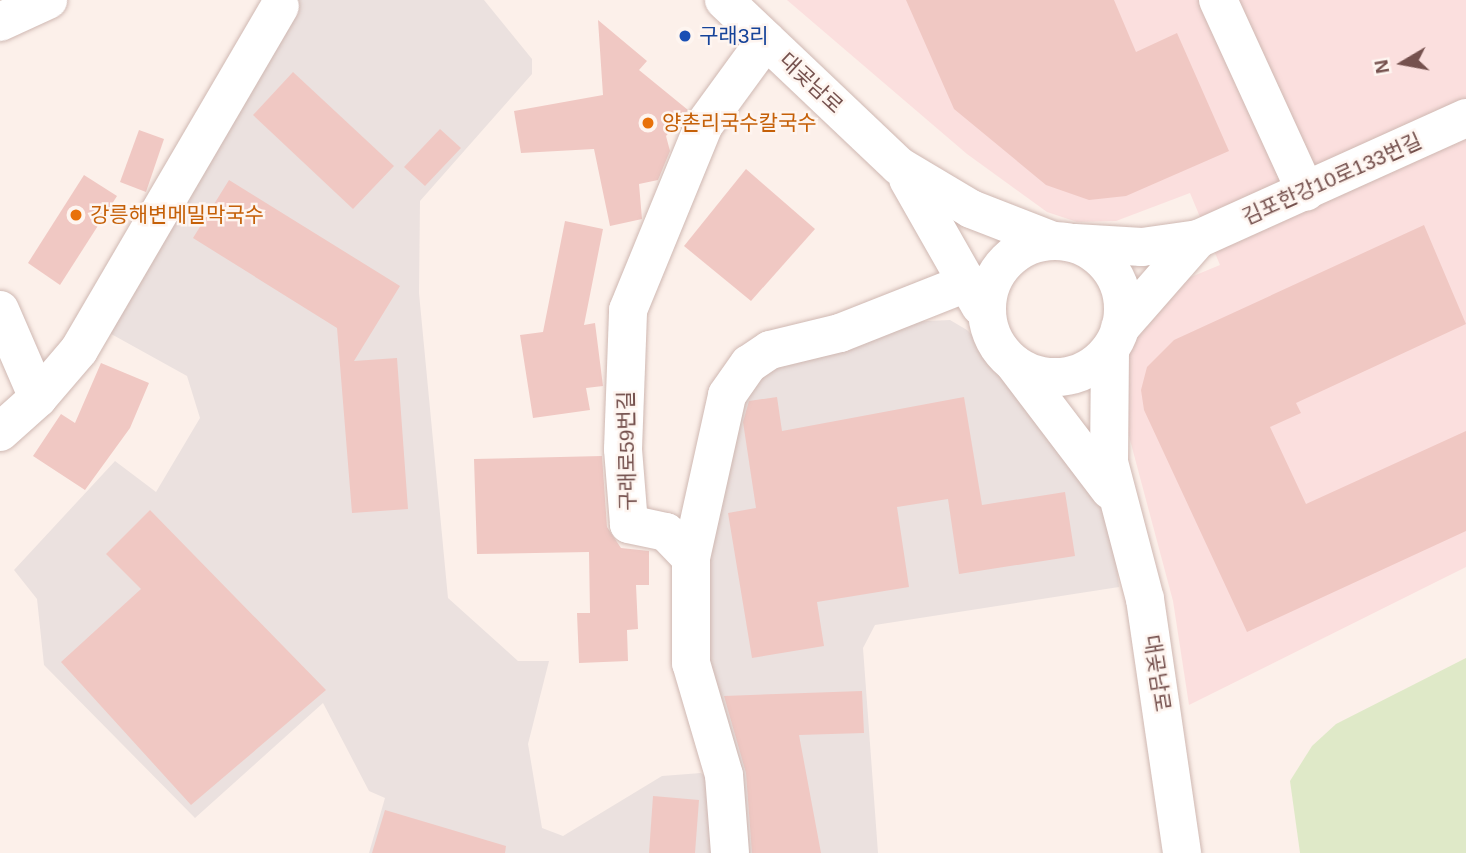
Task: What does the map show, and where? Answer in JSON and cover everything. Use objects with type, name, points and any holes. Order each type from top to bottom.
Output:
[{"type":"street","points":[[0,22],[48,0]]},
{"type":"street","name":"대곶남로","points":[[724,0],[899,166]]},
{"type":"street","points":[[1218,0],[1306,192]]},
{"type":"street","points":[[0,432],[38,398],[79,350],[279,6]]},
{"type":"street","name":"구래로59번길","points":[[691,558],[666,532],[629,524],[628,310],[704,125],[766,40]]},
{"type":"street","name":"김포한강10로133번길","points":[[1198,239],[1466,118]]},
{"type":"street","points":[[899,166],[971,209],[1062,241],[1112,270],[1122,292],[1106,412],[1116,497]]},
{"type":"street","points":[[899,166],[969,282],[989,324],[1012,361],[1116,497]]},
{"type":"street","points":[[989,324],[994,278],[1008,259],[1062,241],[1142,247],[1198,239]]},
{"type":"street","points":[[1012,361],[1029,372],[1070,376],[1115,339],[1198,239]]},
{"type":"street","points":[[730,853],[724,775],[691,663],[691,558],[727,395],[749,364],[770,350],[841,333],[969,282]]},
{"type":"street","points":[[0,310],[38,398]]},
{"type":"street","name":"대곶남로","points":[[1116,497],[1145,599],[1182,853]]},
{"type":"shaded area","points":[[296,0],[484,0],[532,59],[532,74],[420,201],[419,293],[448,598],[518,661],[549,661],[528,744],[542,828],[563,836],[662,776],[701,773],[713,783],[717,853],[369,853],[385,798],[369,791],[323,703],[195,818],[44,665],[37,599],[14,570],[115,461],[156,492],[200,418],[187,376],[104,330]]},
{"type":"shaded area","points":[[787,0],[1466,0],[1466,567],[1189,705],[1173,601],[1125,421],[1127,354],[1136,328],[1186,279],[1220,265],[1190,193],[1116,221],[1077,222],[1047,212],[967,154]]},
{"type":"shaded area","points":[[950,320],[967,330],[1071,433],[1110,510],[1119,587],[875,625],[863,648],[878,853],[741,853],[699,628],[729,425],[757,374],[906,322]]},
{"type":"green space","points":[[1466,658],[1466,853],[1300,853],[1290,781],[1312,746],[1336,724]]},
{"type":"building","points":[[906,0],[1114,0],[1136,52],[1177,33],[1229,151],[1126,196],[1089,200],[1046,185],[954,109]]},
{"type":"building","points":[[598,20],[647,61],[639,70],[688,110],[666,136],[670,151],[658,180],[639,184],[642,219],[610,226],[594,149],[521,153],[514,111],[603,95]]},
{"type":"building","points":[[293,72],[394,166],[353,209],[253,115]]},
{"type":"building","points":[[440,129],[461,148],[425,186],[404,167]]},
{"type":"building","points":[[139,130],[164,139],[146,192],[120,182]]},
{"type":"building","points":[[746,169],[815,229],[751,301],[684,246]]},
{"type":"building","points":[[84,175],[117,196],[60,285],[28,263]]},
{"type":"building","points":[[229,180],[400,286],[354,361],[397,358],[408,509],[352,513],[337,328],[193,238]]},
{"type":"building","points":[[565,221],[603,229],[584,325],[595,323],[603,386],[586,388],[590,410],[533,418],[520,335],[543,332]]},
{"type":"building","points":[[1424,225],[1466,324],[1296,403],[1301,413],[1270,427],[1306,504],[1466,431],[1466,531],[1247,632],[1144,410],[1141,390],[1147,367],[1174,340]]},
{"type":"building","points":[[101,363],[149,383],[130,428],[85,490],[33,456],[61,414],[75,423]]},
{"type":"building","points":[[777,397],[782,431],[964,397],[982,505],[1065,492],[1075,556],[959,574],[948,499],[897,507],[909,587],[817,602],[824,646],[752,658],[728,513],[756,508],[743,422],[749,401]]},
{"type":"building","points":[[602,456],[607,527],[621,548],[649,551],[649,585],[636,585],[638,629],[627,630],[628,661],[579,663],[577,613],[590,613],[589,552],[477,554],[474,459]]},
{"type":"building","points":[[150,510],[326,690],[191,805],[61,662],[141,589],[106,554]]},
{"type":"building","points":[[862,691],[864,733],[799,735],[821,853],[752,853],[746,773],[724,696]]},
{"type":"building","points":[[653,796],[699,800],[695,853],[649,853]]},
{"type":"building","points":[[385,810],[506,846],[505,853],[372,853]]},
{"type":"place","name":"구래3리","points":[[685,36]]},
{"type":"place","name":"양촌리국수칼국수","points":[[648,123]]},
{"type":"place","name":"강릉해변메밀막국수","points":[[76,215]]}]
